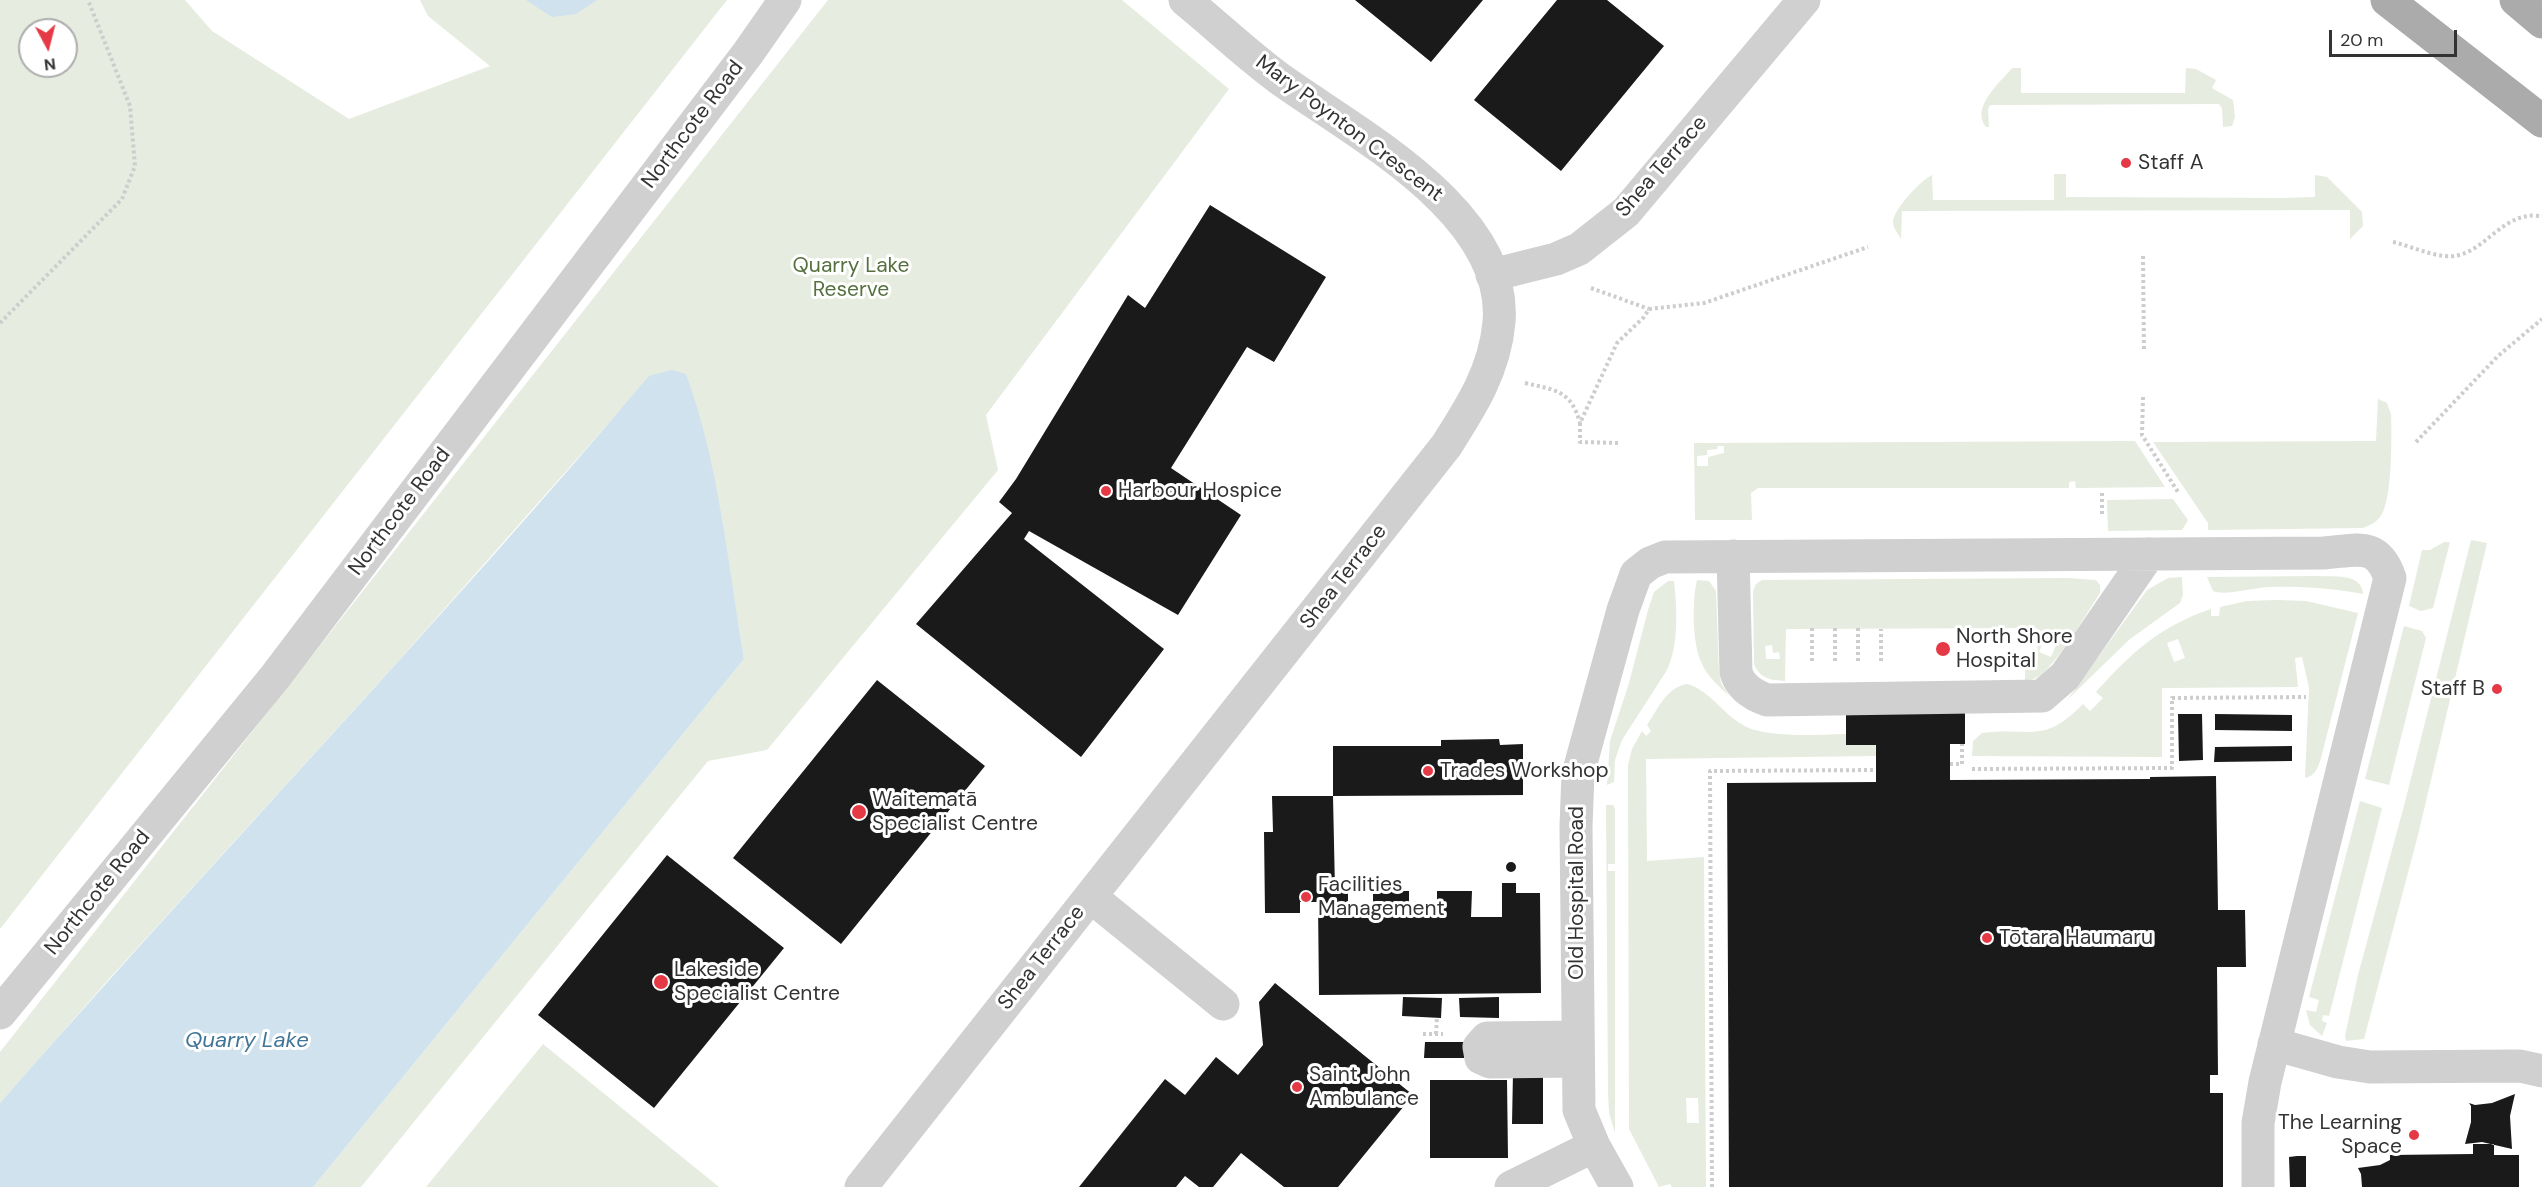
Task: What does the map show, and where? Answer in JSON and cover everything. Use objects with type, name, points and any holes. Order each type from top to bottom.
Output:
[{"type":"main road","points":[[2387,0],[2539,113]]},
{"type":"main road","points":[[2516,0],[2542,22]]},
{"type":"street","name":"Northcote Road","points":[[0,1013],[275,677],[785,0]]},
{"type":"street","name":"Mary Poynton Crescent","points":[[1185,0],[1278,77],[1394,158],[1436,192],[1464,221],[1492,275]]},
{"type":"street","name":"Shea Terrace","points":[[861,1187],[1446,446],[1477,398],[1489,370],[1500,320],[1492,275],[1556,259],[1579,249],[1626,212],[1804,0]]},
{"type":"street","points":[[2149,554],[2065,676],[2042,696],[1767,700],[1743,685],[1736,672],[1733,556],[2149,554],[2366,550],[2382,560],[2390,578],[2260,1106],[2258,1187]]},
{"type":"street","name":"Old Hospital Road","points":[[1617,1187],[1594,1146],[1580,1110],[1576,826],[1578,774],[1623,610],[1636,574],[1650,563],[1665,557],[1733,556]]},
{"type":"street","points":[[1091,897],[1223,1005]]},
{"type":"street","points":[[2274,1044],[2329,1060],[2360,1066],[2520,1066],[2542,1071]]},
{"type":"street","points":[[1511,1187],[1594,1146]]},
{"type":"path","points":[[0,323],[122,199],[135,166],[130,106],[88,0]]},
{"type":"path","points":[[2393,242],[2445,256],[2456,255],[2474,249],[2518,219],[2528,215],[2542,216]]},
{"type":"path","points":[[1591,288],[1649,309],[1704,303],[1868,247]]},
{"type":"path","points":[[2143,256],[2144,352]]},
{"type":"path","points":[[1580,423],[1617,343],[1644,317],[1649,309]]},
{"type":"path","points":[[2415,442],[2498,356],[2542,319]]},
{"type":"path","points":[[1525,383],[1564,394],[1573,403],[1580,423],[1580,442],[1618,443]]},
{"type":"path","points":[[2143,397],[2142,435],[2178,492]]},
{"type":"path","points":[[1972,769],[2172,768],[2172,698],[2306,697]]},
{"type":"path","points":[[1950,764],[1962,764],[1962,744]]},
{"type":"path","points":[[1712,1187],[1710,771],[1876,770]]},
{"type":"path","points":[[1436,1034],[1437,1017]]},
{"type":"green space","points":[[0,0],[185,0],[212,31],[349,119],[490,66],[428,16],[420,0],[727,0],[0,929]]},
{"type":"green space","name":"Quarry Lake Reserve","points":[[828,0],[1122,0],[1229,89],[986,415],[998,470],[767,750],[708,761],[361,1187],[313,1187],[744,659],[713,478],[686,374],[622,408],[393,667],[109,979],[0,1103],[0,1052]]},
{"type":"green space","points":[[2012,68],[2021,68],[2021,93],[2185,93],[2186,68],[2196,69],[2216,80],[2212,88],[2233,100],[2235,117],[2232,126],[2223,127],[2222,108],[2219,104],[1990,105],[1988,109],[1989,127],[1986,127],[1982,119],[1984,103]]},
{"type":"green space","points":[[2054,174],[2066,174],[2066,197],[2315,197],[2315,175],[2327,177],[2362,212],[2363,226],[2350,239],[2350,210],[1902,211],[1901,239],[1894,227],[1894,217],[1902,203],[1932,175],[1933,200],[2054,200]]},
{"type":"green space","points":[[2378,399],[2387,403],[2391,414],[2390,481],[2382,514],[2374,523],[2363,528],[2208,530],[2208,523],[2153,442],[2376,441]]},
{"type":"green space","points":[[2135,441],[2165,487],[2076,488],[2075,481],[2069,482],[2069,488],[1758,488],[1751,493],[1752,520],[1695,520],[1694,443]],"holes":[[[1724,446],[1724,453],[1708,457],[1708,466],[1697,466],[1697,456],[1707,455],[1707,450]]]},
{"type":"green space","points":[[2173,499],[2188,520],[2182,530],[2108,531],[2107,500]]},
{"type":"green space","points":[[2471,540],[2487,543],[2418,835],[2364,1039],[2346,1041],[2345,1036],[2358,975],[2405,802]]},
{"type":"green space","points":[[2444,542],[2450,542],[2433,608],[2421,611],[2409,606],[2422,550],[2430,550]]},
{"type":"green space","points":[[2318,576],[2353,579],[2358,582],[2363,594],[2292,587],[2218,592],[2213,591],[2207,577]]},
{"type":"green space","points":[[2182,577],[2183,595],[2180,603],[2130,639],[2067,700],[2147,590],[2168,578]]},
{"type":"green space","points":[[2068,578],[2096,580],[2100,585],[2100,593],[2050,666],[2036,678],[2029,680],[2025,681],[2025,662],[2038,661],[2037,628],[1786,629],[1785,681],[1763,676],[1754,664],[1753,591],[1756,584],[1762,580]],"holes":[[[2045,638],[2057,643],[2051,657],[2039,652]],[[1772,645],[1773,653],[1779,652],[1780,659],[1766,659],[1765,646]]]},
{"type":"green space","points":[[1697,580],[1709,581],[1716,591],[1719,671],[1721,683],[1729,696],[1707,673],[1699,656],[1694,622]]},
{"type":"green space","points":[[1668,581],[1674,581],[1676,603],[1675,638],[1671,660],[1667,670],[1622,740],[1615,760],[1614,782],[1607,785],[1610,741],[1629,683],[1648,610],[1654,592]]},
{"type":"green space","points":[[2247,601],[2306,601],[2358,613],[2321,758],[2311,775],[2305,778],[2309,688],[2302,657],[2295,658],[2298,687],[2162,688],[2162,757],[1972,756],[1973,741],[1982,733],[2046,730],[2069,717],[2083,704],[2090,711],[2103,698],[2096,692],[2134,653],[2161,632],[2211,609],[2211,616],[2219,616],[2220,607]],"holes":[[[2178,639],[2185,658],[2174,662],[2167,643]]]},
{"type":"green space","points":[[2404,626],[2422,631],[2426,638],[2389,785],[2365,779]]},
{"type":"green space","points":[[1688,684],[1703,692],[1736,720],[1755,730],[1788,735],[1875,733],[1876,756],[1646,759],[1647,861],[1704,857],[1706,1187],[1672,1187],[1670,1184],[1659,1187],[1629,1129],[1628,765],[1632,749],[1642,731],[1646,736],[1651,731],[1647,725],[1659,706],[1674,689]],"holes":[[[1686,1098],[1698,1098],[1699,1123],[1687,1123]]]},
{"type":"green space","points":[[2360,801],[2382,808],[2329,1016],[2323,1015],[2322,1021],[2327,1023],[2322,1036],[2310,1025],[2306,1010],[2316,1012],[2319,1000],[2309,997]]},
{"type":"green space","points":[[1606,805],[1613,805],[1615,809],[1615,864],[1608,864],[1608,871],[1615,871],[1615,1133],[1609,1113],[1608,1092]]},
{"type":"green space","points":[[543,1044],[719,1187],[426,1187]]},
{"type":"water","points":[[526,0],[597,0],[576,14],[552,17]]},
{"type":"water","name":"Quarry Lake","points":[[671,370],[686,374],[707,443],[715,479],[744,659],[313,1187],[0,1187],[0,1103],[408,651],[649,376]]},
{"type":"building","points":[[1355,0],[1483,0],[1431,62]]},
{"type":"building","points":[[1557,0],[1607,0],[1664,46],[1561,171],[1474,100]]},
{"type":"building","name":"Harbour Hospice","points":[[1210,205],[1326,277],[1274,362],[1247,347],[1171,468],[1241,515],[1178,615],[1029,531],[1024,539],[1164,649],[1081,757],[916,624],[1012,513],[999,502],[1016,479],[1128,295],[1145,308]]},
{"type":"building","name":"Waitematā Specialist Centre","points":[[877,680],[985,766],[841,944],[733,858]]},
{"type":"building","name":"Tōtara Haumaru","points":[[1965,701],[1965,744],[1950,744],[1950,780],[2150,779],[2150,777],[2216,776],[2218,910],[2245,910],[2246,967],[2217,967],[2218,1075],[2210,1075],[2210,1093],[2223,1093],[2223,1187],[1729,1187],[1727,783],[1876,782],[1876,745],[1846,745],[1846,702]]},
{"type":"building","points":[[2178,714],[2202,714],[2203,760],[2179,761]]},
{"type":"building","points":[[2215,714],[2292,715],[2292,731],[2215,730]]},
{"type":"building","name":"Trades Workshop","points":[[1499,739],[1500,745],[1523,744],[1523,795],[1333,796],[1333,746],[1441,746],[1441,740]]},
{"type":"building","points":[[2292,746],[2292,761],[2214,762],[2215,747]]},
{"type":"building","name":"Facilities Management","points":[[1272,796],[1333,796],[1335,890],[1348,890],[1348,916],[1373,916],[1373,891],[1409,891],[1409,916],[1437,916],[1437,891],[1472,891],[1471,917],[1502,917],[1502,883],[1516,883],[1516,893],[1540,893],[1541,993],[1319,995],[1318,902],[1300,902],[1300,913],[1265,913],[1264,832],[1273,832]]},
{"type":"building","name":"Lakeside Specialist Centre","points":[[667,855],[784,948],[654,1108],[538,1015]]},
{"type":"building","points":[[1511,862],[1515,863],[1515,871],[1511,872],[1507,871],[1506,867],[1507,863]]},
{"type":"building","name":"Saint John Ambulance","points":[[1275,983],[1413,1095],[1338,1187],[1284,1187],[1241,1153],[1213,1187],[1199,1187],[1185,1176],[1176,1187],[1079,1187],[1165,1079],[1185,1095],[1216,1057],[1238,1075],[1263,1045],[1259,1002]]},
{"type":"building","points":[[1403,997],[1442,998],[1441,1018],[1402,1016]]},
{"type":"building","points":[[1499,997],[1499,1018],[1460,1017],[1459,998]]},
{"type":"building","points":[[1425,1042],[1464,1042],[1464,1058],[1424,1058]]},
{"type":"building","points":[[1543,1071],[1543,1124],[1512,1124],[1513,1072]]},
{"type":"building","points":[[1430,1080],[1507,1080],[1508,1158],[1430,1158]]},
{"type":"building","points":[[2515,1094],[2510,1116],[2512,1149],[2482,1142],[2465,1144],[2471,1122],[2469,1103],[2475,1105],[2492,1103]]},
{"type":"building","points":[[2473,1144],[2494,1144],[2494,1155],[2519,1155],[2519,1187],[2362,1187],[2358,1168],[2380,1165],[2390,1160],[2390,1155],[2473,1154]]},
{"type":"building","points":[[2306,1156],[2306,1187],[2290,1187],[2289,1157]]},
{"type":"place","name":"Staff A","points":[[2126,163]]},
{"type":"place","name":"Harbour Hospice","points":[[1106,491]]},
{"type":"place","name":"North Shore Hospital","points":[[1943,649]]},
{"type":"place","name":"Staff B","points":[[2497,689]]},
{"type":"place","name":"Trades Workshop","points":[[1428,771]]},
{"type":"place","name":"Waitematā Specialist Centre","points":[[859,812]]},
{"type":"place","name":"Facilities Management","points":[[1306,897]]},
{"type":"place","name":"Tōtara Haumaru","points":[[1987,938]]},
{"type":"place","name":"Lakeside Specialist Centre","points":[[661,982]]},
{"type":"place","name":"Saint John Ambulance","points":[[1297,1087]]},
{"type":"place","name":"The Learning Space","points":[[2414,1135]]}]
